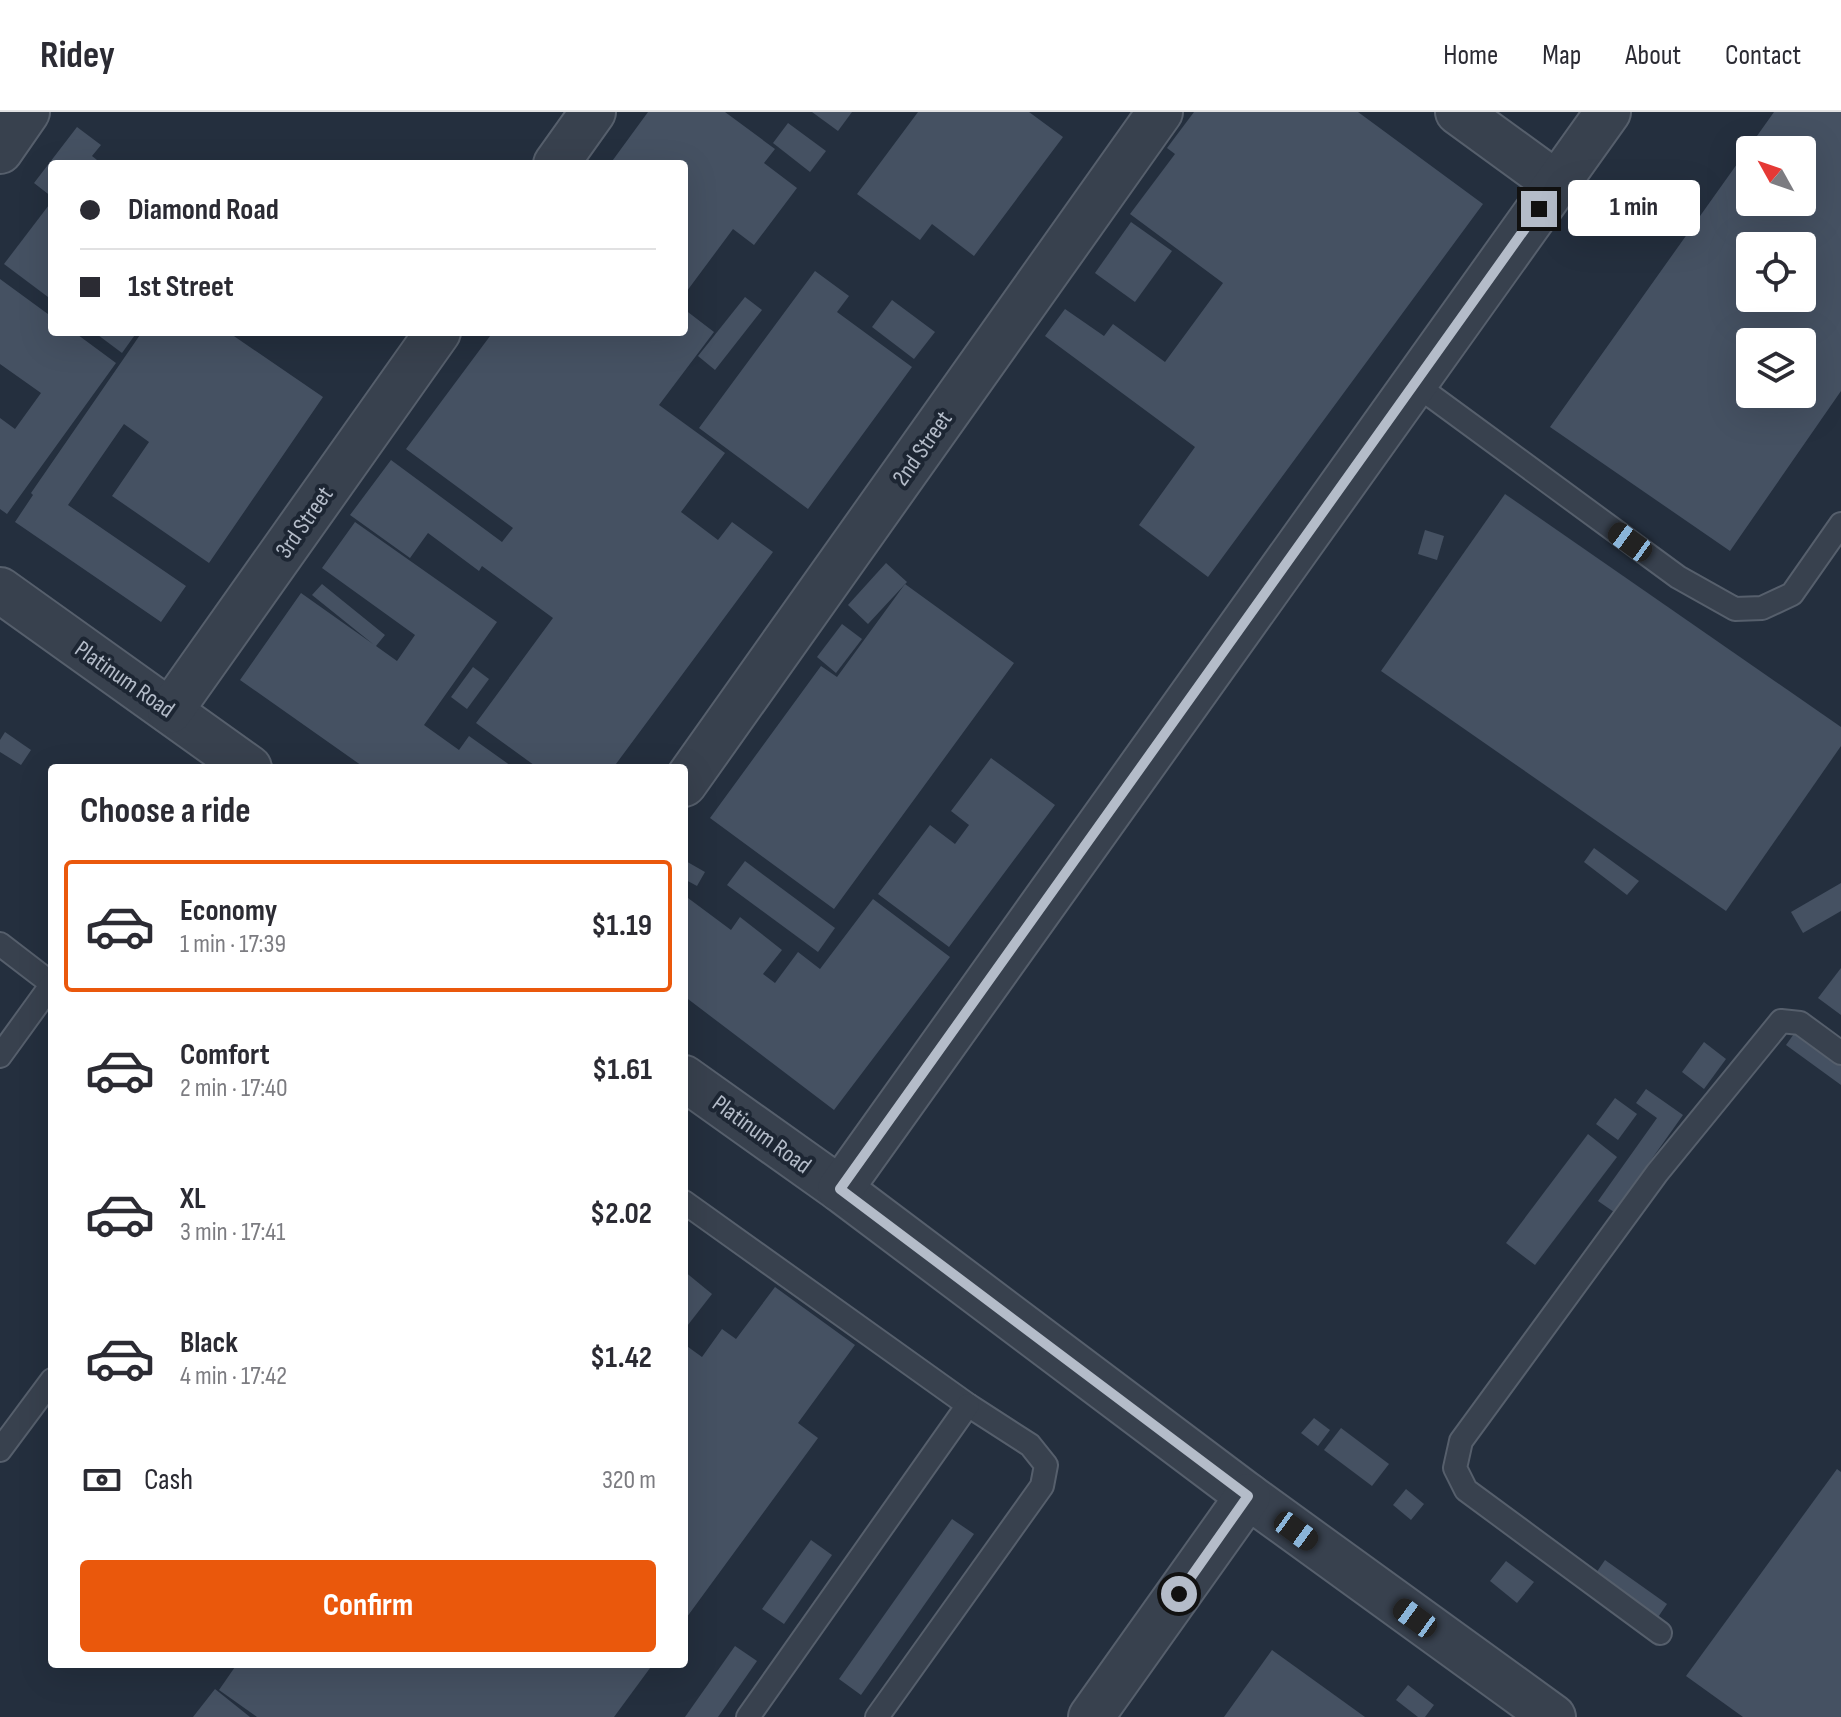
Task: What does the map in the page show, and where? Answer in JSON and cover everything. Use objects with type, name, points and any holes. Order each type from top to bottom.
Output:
[{"type":"street","points":[[0,151],[27,112]]},
{"type":"street","points":[[559,160],[593,112]]},
{"type":"street","name":"2nd Street","points":[[688,778],[1160,112]]},
{"type":"street","points":[[1458,112],[1557,184]]},
{"type":"street","points":[[840,1189],[1608,112]]},
{"type":"street","name":"3rd Street","points":[[170,711],[435,336]]},
{"type":"street","name":"Platinum Road","points":[[0,590],[243,764]]},
{"type":"street","name":"Platinum Road","points":[[688,1081],[840,1189],[1248,1496],[1553,1717]]},
{"type":"street","points":[[1091,1717],[1248,1496]]},
{"type":"lane","points":[[1415,384],[1678,577],[1735,609],[1762,608],[1792,594],[1841,524]]},
{"type":"lane","points":[[0,944],[48,981]]},
{"type":"lane","points":[[0,1056],[48,990]]},
{"type":"lane","points":[[1660,1633],[1466,1490],[1455,1468],[1461,1441],[1657,1173],[1781,1021],[1800,1023],[1841,1053]]},
{"type":"lane","points":[[688,1205],[968,1405],[1030,1445],[1046,1465],[1042,1486],[877,1717]]},
{"type":"lane","points":[[0,1450],[48,1385]]},
{"type":"lane","points":[[748,1717],[968,1405]]},
{"type":"building","points":[[648,112],[725,112],[775,149],[764,163],[797,188],[754,245],[733,229],[688,290],[688,160],[613,160]]},
{"type":"building","points":[[812,112],[852,112],[838,131]]},
{"type":"building","points":[[918,112],[1029,112],[1063,137],[974,256],[932,224],[920,240],[857,194]]},
{"type":"building","points":[[1194,112],[1358,112],[1483,204],[1208,577],[1139,525],[1195,447],[1045,336],[1065,309],[1104,336],[1113,324],[1165,362],[1223,283],[1130,214],[1175,154],[1167,148]]},
{"type":"building","points":[[1774,112],[1841,112],[1841,391],[1730,551],[1550,427],[1736,165],[1736,216],[1816,216],[1816,136],[1757,136]]},
{"type":"building","points":[[788,123],[826,151],[810,172],[773,143]]},
{"type":"building","points":[[77,127],[101,145],[92,156],[97,160],[52,160]]},
{"type":"building","points":[[48,165],[48,194],[34,183]]},
{"type":"building","points":[[48,206],[48,297],[4,264]]},
{"type":"building","points":[[1131,222],[1172,251],[1135,302],[1095,273]]},
{"type":"building","points":[[815,271],[849,296],[837,312],[912,367],[808,509],[699,428]]},
{"type":"building","points":[[0,279],[48,314],[48,336],[79,336],[116,363],[7,514],[0,509],[0,418],[15,429],[41,393],[0,364]]},
{"type":"building","points":[[745,297],[762,310],[715,370],[698,356]]},
{"type":"building","points":[[892,300],[935,332],[914,359],[872,327]]},
{"type":"building","points":[[688,312],[714,332],[659,405],[725,453],[681,512],[718,540],[732,522],[773,552],[616,764],[532,764],[476,723],[553,618],[482,566],[479,571],[428,533],[410,558],[350,515],[391,460],[502,542],[513,528],[406,449],[490,336],[688,336]]},
{"type":"building","points":[[99,336],[134,336],[122,353]]},
{"type":"building","points":[[139,336],[234,336],[323,397],[209,563],[112,496],[149,442],[124,424],[68,505],[186,586],[161,622],[15,522],[33,495],[31,493]]},
{"type":"building","points":[[1505,494],[1841,727],[1841,746],[1726,911],[1381,671]]},
{"type":"building","points":[[355,522],[497,622],[424,725],[459,750],[469,736],[508,764],[359,764],[240,680],[301,593],[373,644],[312,595],[322,584],[385,635],[376,646],[397,661],[415,635],[322,568]]},
{"type":"building","points":[[1425,530],[1444,536],[1437,560],[1418,554]]},
{"type":"building","points":[[886,563],[907,582],[868,624],[848,605]]},
{"type":"building","points":[[905,584],[1014,663],[834,909],[710,818],[821,666],[837,677]]},
{"type":"building","points":[[842,624],[862,639],[836,673],[817,657]]},
{"type":"building","points":[[473,667],[489,679],[467,709],[451,697]]},
{"type":"building","points":[[5,732],[31,750],[21,765],[0,752],[0,740]]},
{"type":"building","points":[[991,758],[1055,805],[949,947],[878,894],[930,825],[955,844],[969,825],[951,811]]},
{"type":"building","points":[[1594,848],[1639,881],[1627,895],[1584,862]]},
{"type":"building","points":[[745,861],[835,928],[818,952],[727,885]]},
{"type":"building","points":[[688,862],[705,872],[697,886],[688,881]]},
{"type":"building","points":[[1841,883],[1841,911],[1803,933],[1791,912]]},
{"type":"building","points":[[688,898],[731,930],[740,917],[782,950],[763,974],[775,983],[798,952],[820,969],[873,899],[950,957],[834,1110],[688,999]]},
{"type":"building","points":[[1841,968],[1841,1015],[1818,998]]},
{"type":"building","points":[[1796,1031],[1841,1065],[1841,1085],[1786,1045]]},
{"type":"building","points":[[1704,1042],[1726,1059],[1704,1089],[1682,1072]]},
{"type":"building","points":[[1646,1089],[1683,1115],[1614,1212],[1598,1201],[1657,1118],[1636,1103]]},
{"type":"building","points":[[1615,1098],[1637,1114],[1618,1140],[1596,1124]]},
{"type":"building","points":[[1588,1134],[1617,1157],[1535,1265],[1506,1243]]},
{"type":"building","points":[[688,1274],[712,1294],[688,1325]]},
{"type":"building","points":[[775,1287],[855,1345],[798,1423],[818,1438],[688,1616],[688,1347],[702,1357],[722,1329],[736,1339]]},
{"type":"building","points":[[1314,1418],[1330,1430],[1318,1446],[1301,1433]]},
{"type":"building","points":[[1341,1428],[1389,1464],[1372,1486],[1324,1450]]},
{"type":"building","points":[[1837,1469],[1841,1472],[1841,1717],[1743,1717],[1686,1676]]},
{"type":"building","points":[[1406,1489],[1424,1504],[1411,1520],[1393,1505]]},
{"type":"building","points":[[952,1519],[974,1534],[861,1695],[839,1679]]},
{"type":"building","points":[[811,1540],[832,1555],[784,1624],[762,1609]]},
{"type":"building","points":[[1605,1560],[1667,1604],[1654,1623],[1592,1579]]},
{"type":"building","points":[[1506,1561],[1534,1582],[1517,1603],[1490,1581]]},
{"type":"building","points":[[735,1646],[757,1661],[718,1717],[685,1717]]},
{"type":"building","points":[[1272,1650],[1365,1717],[1224,1717]]},
{"type":"building","points":[[234,1668],[650,1668],[614,1717],[257,1717],[219,1690]]},
{"type":"building","points":[[1408,1685],[1434,1705],[1425,1717],[1418,1717],[1396,1700]]},
{"type":"building","points":[[215,1689],[250,1717],[193,1717]]},
{"type":"route","points":[[1179,1594],[1248,1496],[840,1189],[1539,209]]}]
